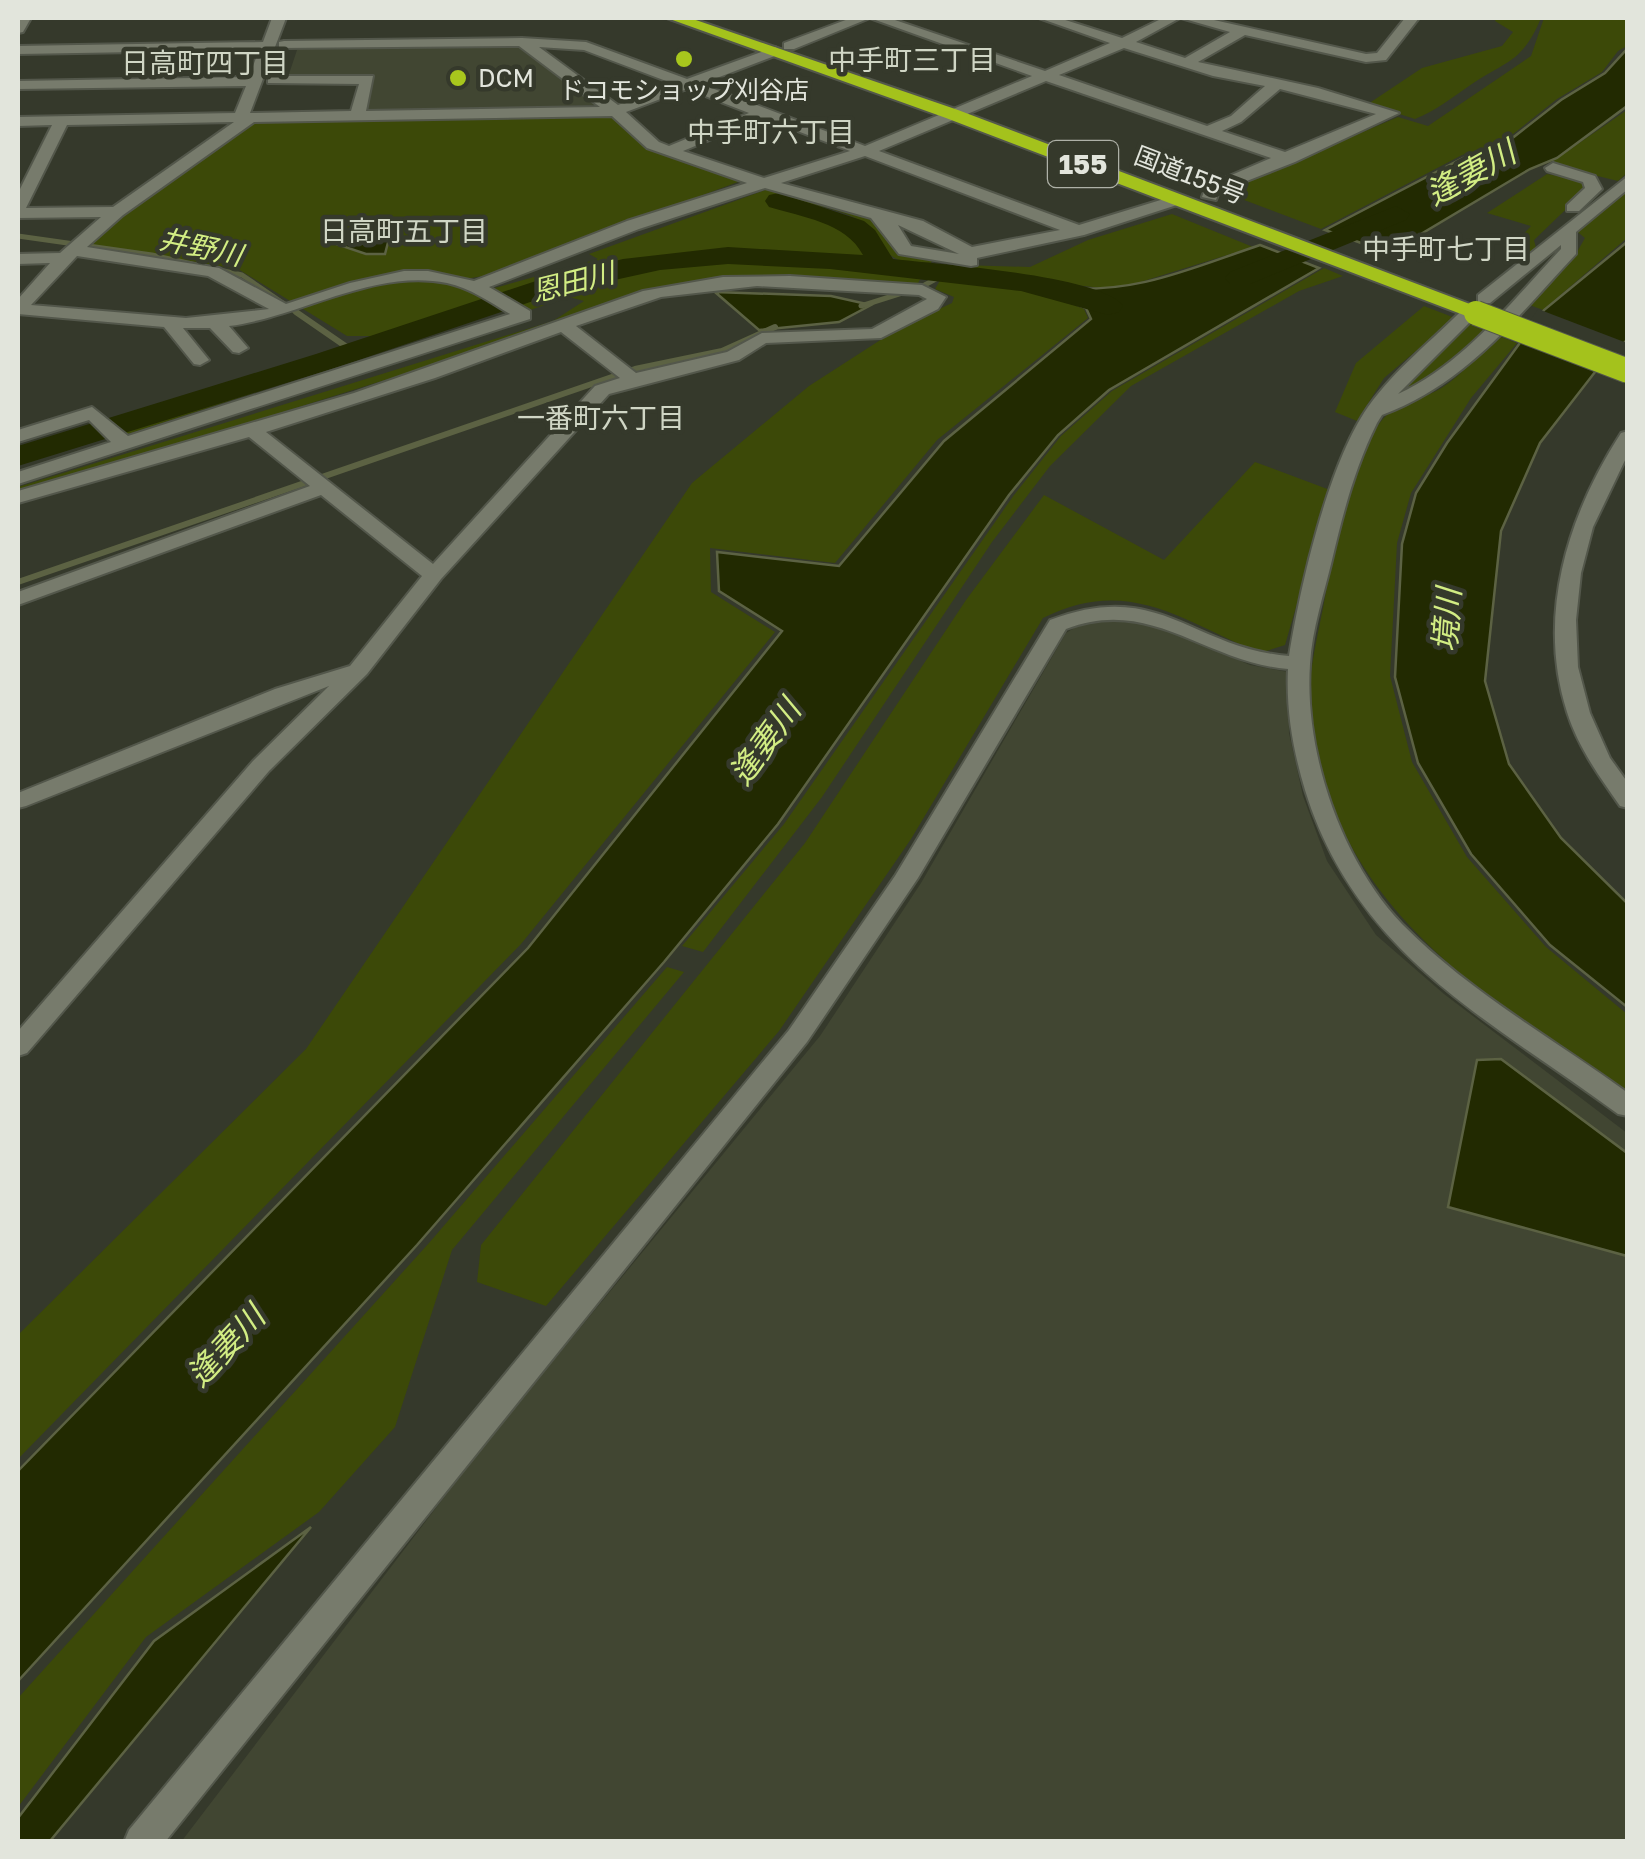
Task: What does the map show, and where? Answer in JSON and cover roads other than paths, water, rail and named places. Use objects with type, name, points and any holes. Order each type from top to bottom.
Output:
[{"type":"highway","name":"国道155号","points":[[675,18],[782,49]]},
{"type":"highway","name":"国道155号","points":[[705,18],[782,49],[1210,197],[1478,305],[1628,372]]},
{"type":"highway","name":"国道155号","points":[[959,111],[1183,202],[1478,305],[1628,352]]},
{"type":"street","points":[[18,29],[24,18]]},
{"type":"street","points":[[251,117],[254,80],[278,18]]},
{"type":"street","points":[[18,310],[74,250],[117,212],[251,117],[273,80],[294,18]]},
{"type":"street","points":[[18,121],[616,111],[863,18]]},
{"type":"street","points":[[877,18],[1289,159]]},
{"type":"street","points":[[1046,18],[1230,79],[1276,85],[1391,114],[1212,189],[1210,197]]},
{"type":"street","points":[[479,289],[633,225],[868,150],[1123,43],[1173,18]]},
{"type":"street","points":[[1188,18],[1366,58],[1381,56],[1412,18]]},
{"type":"street","points":[[1186,63],[1244,30]]},
{"type":"street","points":[[284,45],[523,36],[602,50],[1078,231]]},
{"type":"street","points":[[523,36],[653,145],[716,170],[917,224],[968,252],[981,254],[1183,202]]},
{"type":"street","points":[[18,50],[267,46]]},
{"type":"street","points":[[273,80],[368,79],[358,115]]},
{"type":"street","points":[[18,84],[254,80]]},
{"type":"street","points":[[1208,131],[1236,119],[1276,85]]},
{"type":"street","points":[[670,151],[764,112]]},
{"type":"street","points":[[62,120],[18,211],[117,212]]},
{"type":"street","points":[[1373,412],[1435,384],[1492,334],[1570,250],[1555,228],[1594,189],[1589,179],[1553,168]]},
{"type":"street","points":[[1628,181],[1410,366],[1373,412],[1335,504],[1299,664],[1302,731],[1316,794],[1349,864],[1390,926],[1454,982],[1628,1107]]},
{"type":"street","points":[[873,211],[892,227],[905,250],[1006,264],[1078,231]]},
{"type":"street","points":[[18,259],[74,250],[214,272],[290,308]]},
{"type":"street","points":[[922,290],[941,257]]},
{"type":"street","points":[[18,310],[170,323],[216,323],[254,319],[360,284],[435,275],[479,289],[524,316],[18,478]]},
{"type":"street","points":[[18,497],[251,430],[498,350],[649,295],[756,282],[922,290],[932,293],[937,301],[875,334],[762,338],[733,356],[628,375],[602,390],[434,575],[358,669],[261,766],[18,1047]]},
{"type":"street","points":[[170,323],[200,360]]},
{"type":"street","points":[[216,323],[239,348]]},
{"type":"street","points":[[563,325],[628,375]]},
{"type":"street","points":[[18,436],[92,413],[126,444]]},
{"type":"street","points":[[251,430],[434,575]]},
{"type":"street","points":[[1628,437],[1600,479],[1565,586],[1564,656],[1583,731],[1628,801]]},
{"type":"street","points":[[18,598],[312,482]]},
{"type":"street","points":[[142,1842],[798,1036],[906,878],[1058,625],[1081,613],[1145,613],[1253,658],[1299,664]]},
{"type":"street","points":[[18,801],[282,694],[358,669]]},
{"type":"water","points":[[1627,49],[1627,106],[1557,158],[1530,169],[1389,253],[1325,230],[1467,156],[1501,147],[1561,100],[1605,73]]},
{"type":"water","points":[[385,220],[393,223],[385,254],[366,254],[333,243],[334,236],[348,230],[365,232],[371,224]]},
{"type":"water","name":"境川","points":[[1627,242],[1627,340],[1595,372],[1540,443],[1501,531],[1485,681],[1509,764],[1561,838],[1627,903],[1627,1007],[1550,945],[1471,854],[1418,763],[1395,677],[1402,544],[1416,493],[1447,443],[1544,310]]},
{"type":"water","points":[[1260,245],[1319,268],[1109,390],[1058,435],[1009,495],[778,824],[664,962],[417,1245],[18,1681],[18,1471],[528,948],[782,631],[719,591],[717,552],[839,566],[944,441],[1091,319],[1086,308],[1049,294],[1057,288],[1137,284]]},
{"type":"water","points":[[715,292],[831,296],[871,305],[839,322],[759,330]]},
{"type":"water","points":[[1501,1059],[1627,1153],[1627,1256],[1448,1207],[1477,1060]]},
{"type":"water","points":[[311,1527],[50,1841],[18,1841],[18,1818],[154,1641]]},
{"type":"waterway","points":[[779,201],[854,227],[875,249],[881,265]]},
{"type":"waterway","name":"逢妻川","points":[[1240,278],[1396,214]]},
{"type":"waterway","name":"井野川","points":[[18,236],[152,255],[242,275],[299,314]]},
{"type":"waterway","name":"恩田川","points":[[18,456],[550,286],[660,261],[728,255],[830,260],[1021,283],[1108,306]]},
{"type":"waterway","points":[[861,306],[921,287],[945,274]]},
{"type":"waterway","name":"井野川","points":[[296,312],[354,352]]},
{"type":"waterway","points":[[18,582],[635,369],[722,351],[775,327]]},
{"type":"place","name":"ドコモショップ刈谷店","points":[[684,59]]},
{"type":"place","name":"DCM","points":[[458,78]]},
{"type":"district","name":"中手町三丁目","points":[[912,60]]},
{"type":"district","name":"日高町四丁目","points":[[205,63]]},
{"type":"district","name":"中手町六丁目","points":[[771,132]]},
{"type":"district","name":"日高町五丁目","points":[[404,231]]},
{"type":"district","name":"中手町七丁目","points":[[1446,249]]},
{"type":"district","name":"一番町六丁目","points":[[601,418]]}]
